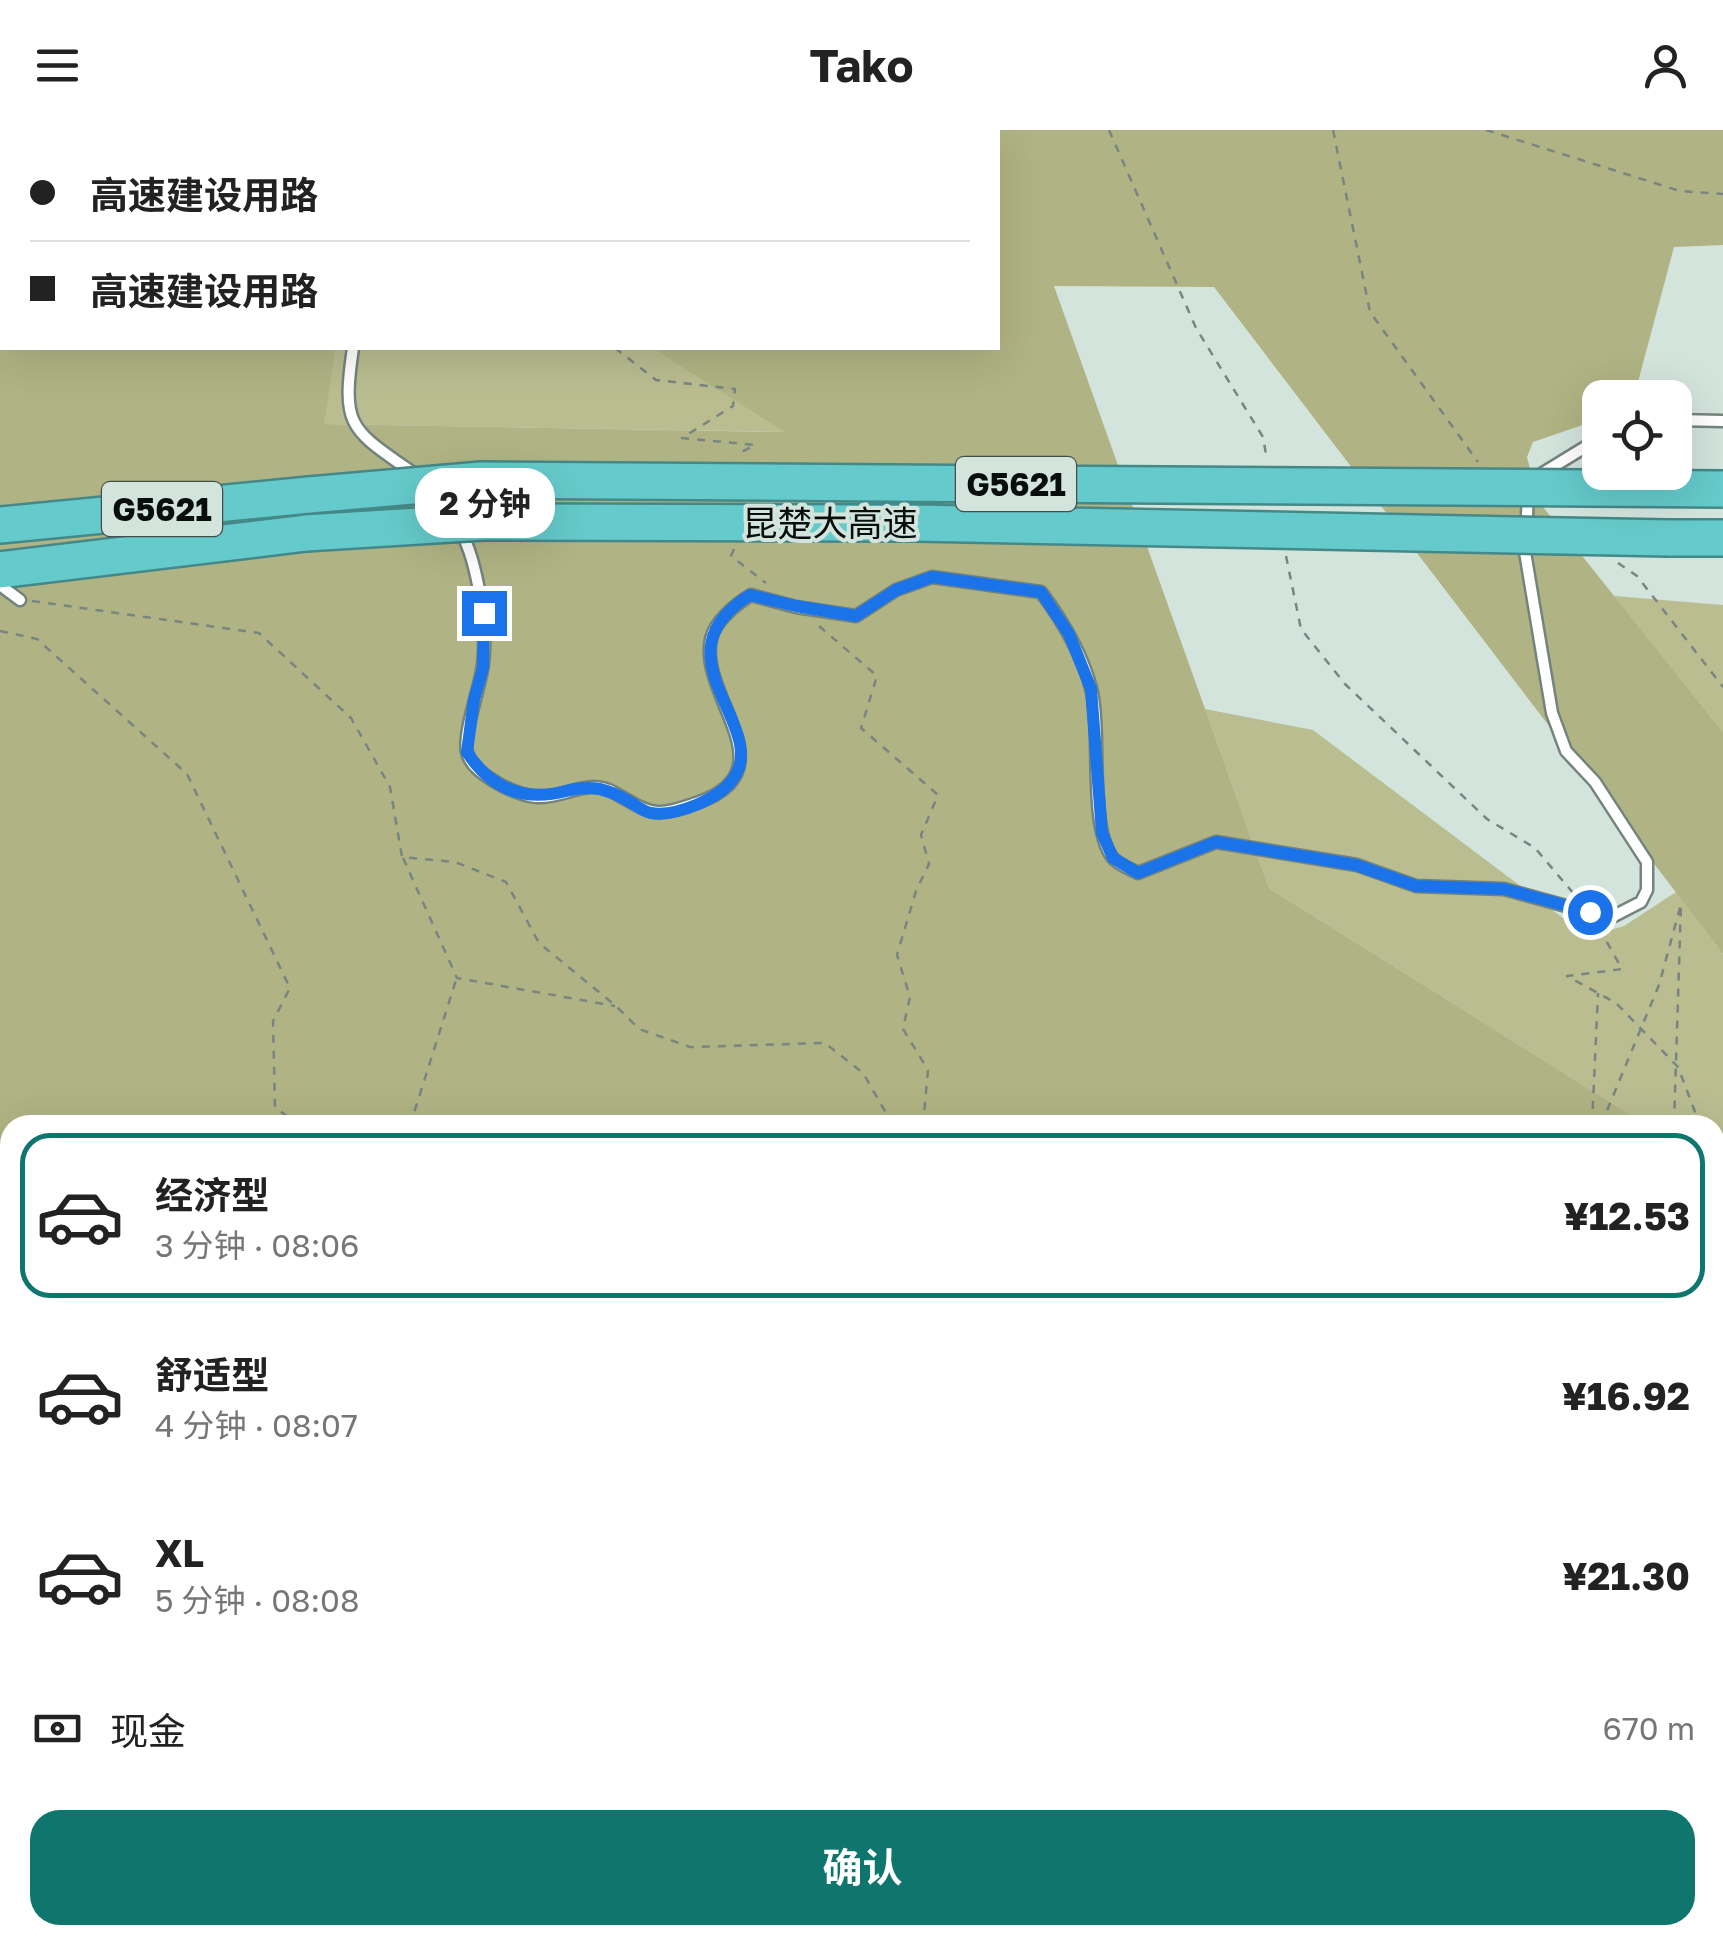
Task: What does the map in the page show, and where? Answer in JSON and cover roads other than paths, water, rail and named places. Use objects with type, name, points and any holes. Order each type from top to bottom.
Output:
[{"type":"highway","name":"昆楚大高速","points":[[7,524],[481,480],[1723,489]]},
{"type":"highway","name":"昆楚大高速","points":[[10,581],[306,534],[482,522],[914,522],[1723,538]]},
{"type":"lane","points":[[353,350],[346,391],[348,416],[371,443],[432,486],[442,502]]},
{"type":"lane","points":[[1692,420],[1723,421]]},
{"type":"lane","points":[[453,518],[464,535],[484,613],[483,668],[467,752],[480,772],[504,787],[540,798],[583,786],[606,788],[648,813],[669,813],[718,796],[736,776],[740,749],[710,662],[711,636],[734,605],[750,595],[856,616],[896,590],[932,577],[1041,592],[1069,634],[1091,689],[1102,833],[1113,858],[1138,873],[1216,842],[1356,865],[1416,886],[1504,889],[1610,918],[1642,902],[1647,890],[1647,862],[1595,782],[1566,751],[1552,714],[1525,552],[1526,499],[1539,474],[1582,449]]}]
